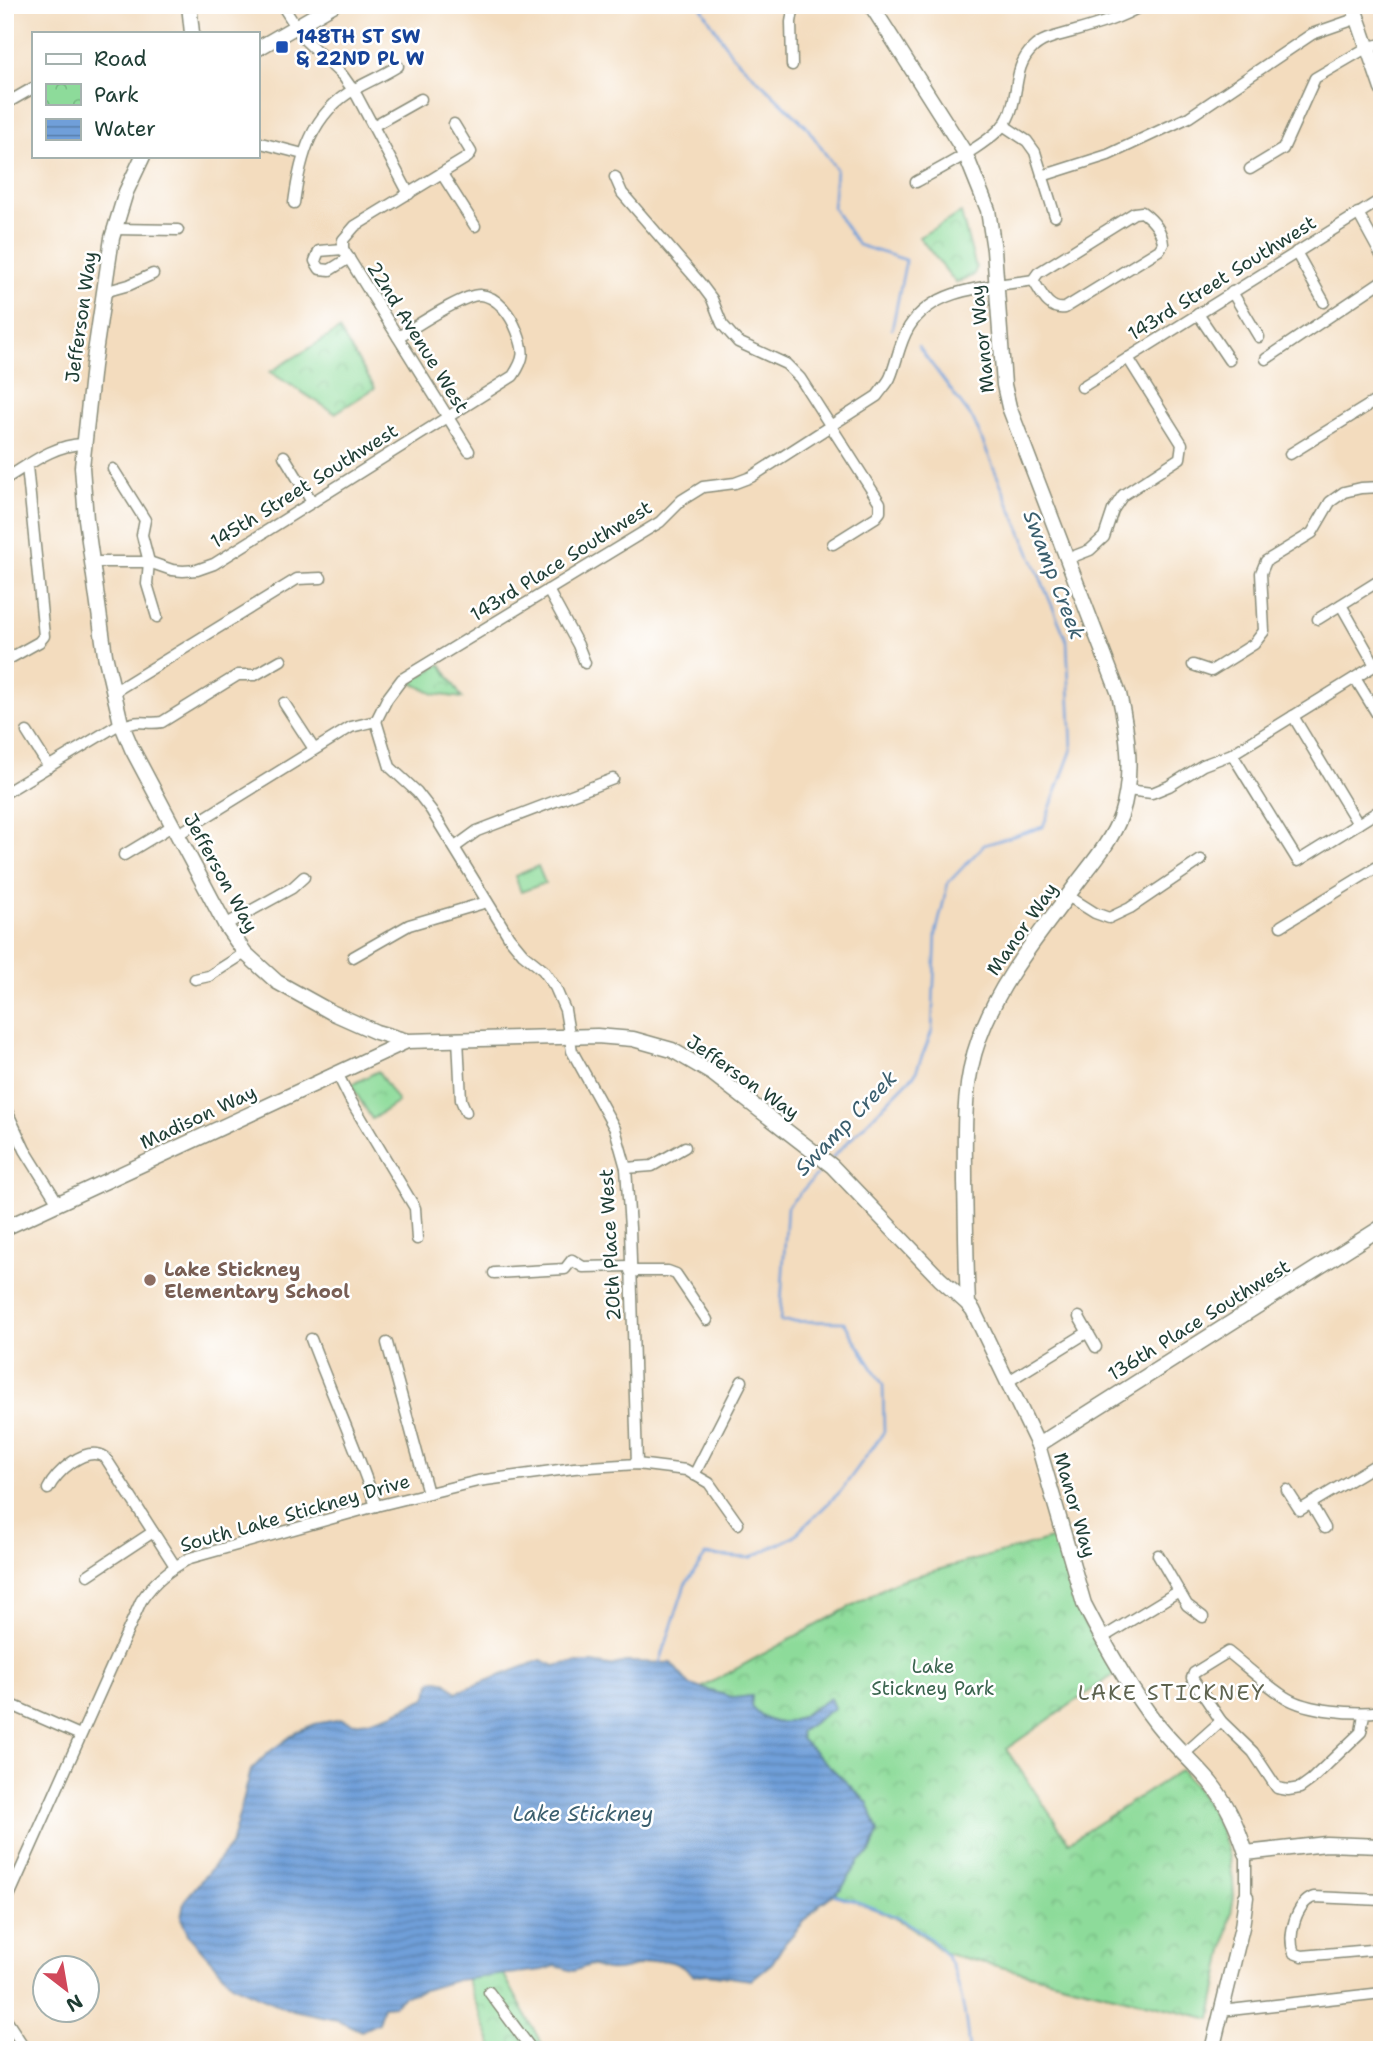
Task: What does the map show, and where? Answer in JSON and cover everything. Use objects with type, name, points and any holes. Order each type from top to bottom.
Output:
[{"type":"street","points":[[189,5],[192,32]]},
{"type":"street","points":[[282,5],[312,48],[343,76],[353,90],[409,194],[461,163],[471,152],[454,124]]},
{"type":"street","points":[[259,48],[332,5]]},
{"type":"street","points":[[792,65],[791,22],[794,5]]},
{"type":"street","name":"Manor Way","points":[[871,5],[965,153],[988,210],[994,250],[1004,385],[1009,407],[1119,694],[1126,722],[1127,790],[1121,816],[1108,841],[1016,964],[991,1008],[978,1042],[964,1109],[968,1304],[1038,1445],[1084,1604],[1102,1638],[1156,1723],[1211,1783],[1227,1805],[1246,1853]]},
{"type":"street","points":[[916,183],[996,134],[1008,120],[1017,72],[1032,49],[1043,41],[1116,18],[1143,5]]},
{"type":"street","points":[[1042,176],[1108,155],[1189,117],[1312,34],[1356,12],[1375,45],[1382,89]]},
{"type":"street","points":[[1250,169],[1283,149],[1315,78],[1375,45]]},
{"type":"street","points":[[294,203],[303,153],[312,132],[322,118],[353,90],[398,66]]},
{"type":"street","points":[[5,104],[32,89]]},
{"type":"street","points":[[373,126],[421,99]]},
{"type":"street","points":[[1003,125],[1027,141],[1035,152],[1055,216]]},
{"type":"street","points":[[259,142],[303,153]]},
{"type":"street","name":"Jefferson Way","points":[[142,158],[126,192],[114,229],[83,444],[83,489],[92,562],[112,693],[121,725],[225,925],[245,953],[277,982],[301,997],[376,1032],[407,1041],[570,1036],[633,1039],[672,1050],[713,1074],[832,1166],[940,1279],[968,1304]]},
{"type":"street","points":[[442,174],[475,226]]},
{"type":"street","points":[[615,177],[622,193],[700,282],[712,299],[722,324],[738,342],[786,364],[800,377],[881,506],[876,517],[833,544]]},
{"type":"street","name":"22nd Avenue West","points":[[409,194],[355,226],[345,249],[469,451]]},
{"type":"street","name":"143rd Street Southwest","points":[[1082,387],[1382,199]]},
{"type":"street","name":"143rd Place Southwest","points":[[376,721],[387,699],[402,679],[660,522],[682,500],[703,487],[735,483],[751,477],[877,396],[890,380],[909,326],[925,311],[951,295],[974,288],[1033,280],[1038,272],[1134,213],[1142,212],[1159,231],[1163,244],[1159,250],[1065,308],[1058,310],[1051,307],[1033,280]]},
{"type":"street","points":[[1358,213],[1382,257]]},
{"type":"street","points":[[114,229],[178,230]]},
{"type":"street","points":[[1296,252],[1324,302]]},
{"type":"street","points":[[104,292],[153,274]]},
{"type":"street","points":[[1266,359],[1382,281]]},
{"type":"street","points":[[1232,292],[1259,337]]},
{"type":"street","name":"145th Street Southwest","points":[[92,562],[149,562],[183,571],[197,570],[214,564],[513,376],[523,361],[523,345],[514,324],[497,301],[480,295],[465,299],[398,337]]},
{"type":"street","points":[[1198,314],[1229,360]]},
{"type":"street","points":[[1067,559],[1090,550],[1104,537],[1113,510],[1123,495],[1180,458],[1182,444],[1128,358]]},
{"type":"street","points":[[1290,454],[1382,397]]},
{"type":"street","points":[[5,479],[58,448],[68,444],[83,444]]},
{"type":"street","points":[[284,456],[312,502]]},
{"type":"street","points":[[5,661],[39,642],[44,636],[27,466]]},
{"type":"street","points":[[113,469],[145,520],[142,534],[149,562],[147,584],[157,617]]},
{"type":"street","points":[[1193,665],[1212,671],[1254,643],[1264,631],[1261,573],[1266,561],[1312,533],[1330,502],[1344,492],[1382,487]]},
{"type":"street","points":[[112,693],[297,579],[321,578]]},
{"type":"street","points":[[1318,619],[1382,579]]},
{"type":"street","points":[[548,590],[578,645],[584,663]]},
{"type":"street","points":[[1127,790],[1152,793],[1169,786],[1203,765],[1232,754],[1379,663],[1342,605]]},
{"type":"street","points":[[5,793],[121,725],[138,721],[162,722],[238,675],[255,675],[281,660]]},
{"type":"street","points":[[1355,678],[1382,722]]},
{"type":"street","points":[[285,703],[314,749]]},
{"type":"street","points":[[1293,716],[1358,824]]},
{"type":"street","points":[[124,855],[174,830],[351,727],[376,721]]},
{"type":"street","name":"20th Place West","points":[[376,721],[390,767],[417,792],[455,847],[509,937],[523,954],[543,970],[555,987],[565,1010],[572,1051],[615,1129],[626,1168],[637,1464]]},
{"type":"street","points":[[27,732],[49,767]]},
{"type":"street","points":[[1232,754],[1298,861],[1382,809]]},
{"type":"street","points":[[455,847],[477,831],[613,779]]},
{"type":"street","points":[[1068,896],[1095,913],[1109,918],[1130,908],[1201,860]]},
{"type":"street","points":[[1281,926],[1382,864]]},
{"type":"street","points":[[225,925],[292,888],[304,877]]},
{"type":"street","points":[[354,957],[409,925],[487,902]]},
{"type":"street","points":[[195,979],[209,976],[245,953]]},
{"type":"street","points":[[458,1038],[461,1100],[466,1112]]},
{"type":"street","name":"Madison Way","points":[[5,1228],[407,1041]]},
{"type":"street","points":[[337,1073],[415,1208],[417,1239]]},
{"type":"street","points":[[5,1107],[25,1150],[58,1203]]},
{"type":"street","points":[[626,1168],[652,1166],[685,1147]]},
{"type":"street","name":"136th Place Southwest","points":[[1038,1445],[1382,1227]]},
{"type":"street","points":[[494,1273],[565,1269],[572,1260],[583,1266],[668,1270],[676,1275],[707,1321]]},
{"type":"street","points":[[1079,1317],[1096,1346]]},
{"type":"street","points":[[1007,1382],[1088,1332]]},
{"type":"street","points":[[311,1339],[360,1459],[376,1506]]},
{"type":"street","points":[[387,1342],[428,1493]]},
{"type":"street","points":[[694,1475],[742,1381]]},
{"type":"street","points":[[48,1489],[55,1475],[91,1452],[105,1457],[175,1566]]},
{"type":"street","points":[[1287,1490],[1300,1510],[1382,1461]]},
{"type":"street","name":"South Lake Stickney Drive","points":[[5,1905],[141,1601],[157,1580],[190,1558],[376,1506],[478,1481],[574,1468],[637,1464],[686,1470],[709,1483],[738,1524]]},
{"type":"street","points":[[1311,1504],[1325,1528]]},
{"type":"street","points":[[88,1575],[153,1532]]},
{"type":"street","points":[[1158,1555],[1188,1605],[1203,1616]]},
{"type":"street","points":[[1102,1638],[1179,1591]]},
{"type":"street","points":[[1364,1714],[1361,1732],[1300,1788],[1277,1788],[1253,1752],[1221,1721],[1192,1678],[1194,1673],[1228,1652],[1286,1697],[1302,1705],[1364,1714],[1382,1711]]},
{"type":"street","points":[[5,1702],[80,1735]]},
{"type":"street","points":[[1184,1754],[1221,1721]]},
{"type":"street","points":[[1212,2050],[1242,1927],[1247,1897],[1246,1853],[1326,1844],[1382,1846]]},
{"type":"street","points":[[1382,1900],[1314,1897],[1307,1900],[1299,1908],[1291,1945],[1294,1953],[1302,1956],[1382,1949]]},
{"type":"street","points":[[489,1992],[532,2050]]},
{"type":"street","points":[[1221,2011],[1382,1993]]},
{"type":"street","points":[[5,2018],[26,2050]]},
{"type":"green space","points":[[961,213],[976,268],[974,275],[956,283],[919,237]]},
{"type":"green space","points":[[339,330],[375,388],[335,413],[270,372]]},
{"type":"green space","points":[[441,664],[462,698],[434,694],[410,682]]},
{"type":"green space","points":[[538,866],[545,883],[521,892],[515,876]]},
{"type":"green space","points":[[378,1071],[398,1102],[372,1119],[351,1085]]},
{"type":"green space","name":"Lake Stickney Park","points":[[1058,1537],[1079,1614],[1115,1674],[1006,1749],[1069,1842],[1181,1770],[1193,1784],[1220,1829],[1233,1879],[1234,1897],[1211,2019],[944,1953],[893,1917],[835,1895],[859,1861],[870,1853],[878,1832],[868,1803],[801,1739],[800,1732],[834,1708],[829,1699],[799,1717],[780,1723],[761,1716],[751,1706],[752,1696],[735,1698],[701,1688],[897,1581]]},
{"type":"green space","points":[[503,1973],[545,2050],[494,2050],[466,1978]]},
{"type":"water","name":"Lake Stickney","points":[[541,1660],[555,1666],[567,1663],[609,1666],[626,1662],[671,1663],[690,1685],[735,1698],[752,1696],[751,1706],[761,1716],[781,1723],[800,1717],[830,1698],[834,1708],[800,1732],[801,1739],[868,1803],[878,1832],[870,1853],[859,1861],[842,1888],[819,1905],[785,1943],[772,1963],[751,1980],[707,1974],[694,1976],[682,1966],[660,1960],[619,1970],[605,1970],[591,1965],[573,1971],[556,1966],[457,1980],[404,1996],[394,2005],[383,2006],[378,2023],[361,2031],[336,2019],[288,2009],[233,1985],[189,1936],[181,1918],[184,1901],[231,1845],[251,1770],[268,1753],[298,1731],[315,1724],[342,1719],[353,1723],[368,1721],[392,1714],[426,1698],[432,1681],[443,1681],[457,1692]]},
{"type":"waterway","name":"Swamp Creek","points":[[700,5],[732,55],[806,126],[836,169],[833,208],[858,245],[906,260],[892,329]]},
{"type":"waterway","name":"Swamp Creek","points":[[832,1158],[915,1074],[932,1031],[936,933],[948,883],[984,845],[1043,827],[1072,749],[1067,641],[974,421],[918,346]]},
{"type":"waterway","name":"Swamp Creek","points":[[660,1662],[685,1585],[706,1555],[750,1558],[793,1537],[840,1492],[884,1432],[883,1385],[844,1322],[780,1321],[787,1207],[825,1166]]},
{"type":"waterway","points":[[835,1895],[908,1923],[943,1952],[958,1985],[969,2050]]},
{"type":"place","name":"148TH ST SW & 22ND PL W","points":[[282,47]]},
{"type":"place","name":"Lake Stickney Elementary School","points":[[150,1280]]},
{"type":"district","name":"LAKE STICKNEY","points":[[1172,1693]]}]
